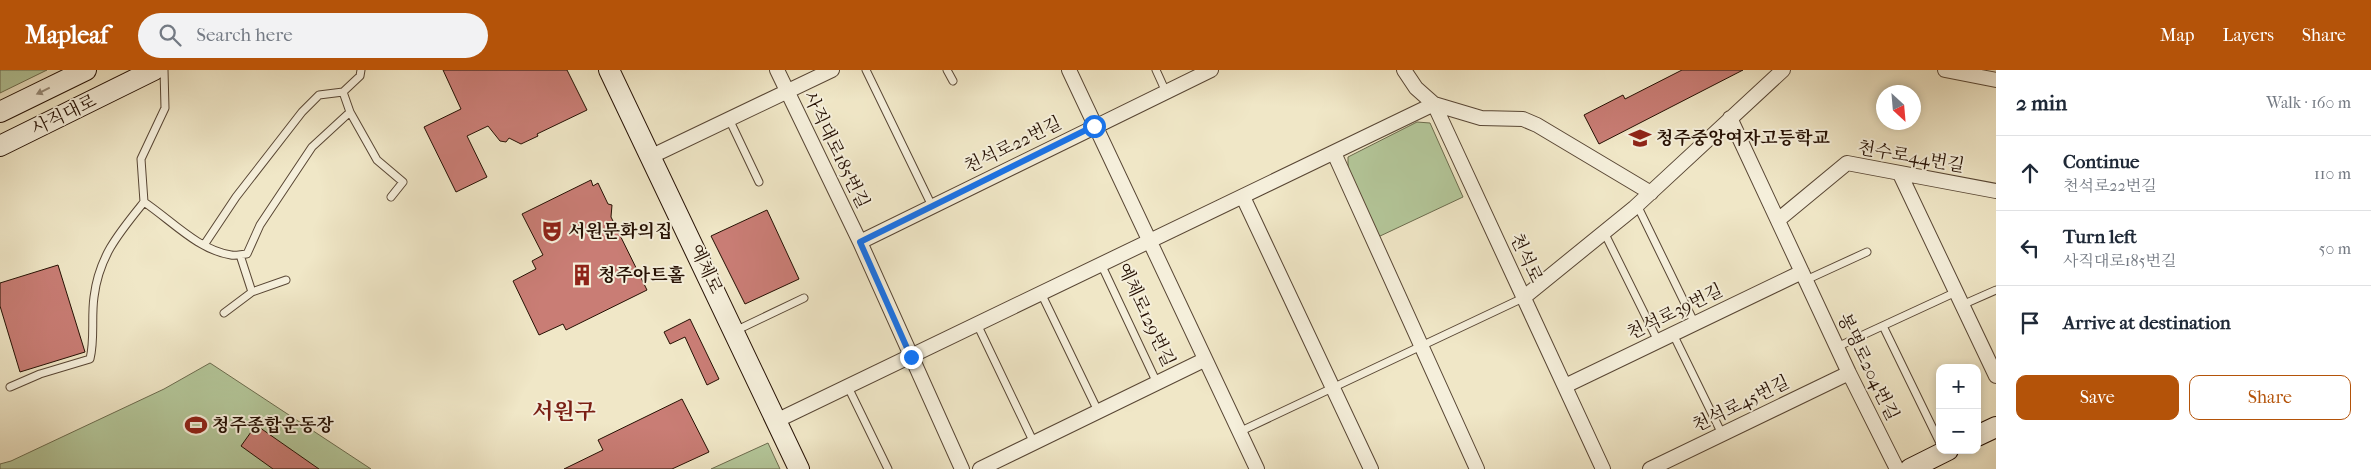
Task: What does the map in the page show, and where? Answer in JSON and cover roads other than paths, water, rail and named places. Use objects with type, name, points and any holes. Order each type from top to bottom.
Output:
[{"type":"street","name":"사직대로","points":[[0,112],[86,70]]},
{"type":"street","name":"사직대로","points":[[0,146],[154,70]]},
{"type":"street","name":"예체로","points":[[609,70],[778,420],[799,469]]},
{"type":"street","name":"사직대로185번길","points":[[777,70],[860,242],[962,469]]},
{"type":"street","points":[[652,156],[832,70]]},
{"type":"street","points":[[1069,70],[1257,469]]},
{"type":"street","name":"천석로22번길","points":[[860,242],[1211,70]]},
{"type":"street","name":"천석로","points":[[1404,70],[1416,88],[1434,104],[1603,469]]},
{"type":"street","points":[[1523,298],[1637,206],[1783,70]]},
{"type":"street","points":[[1945,70],[1996,80]]},
{"type":"street","points":[[1434,104],[1481,118],[1523,119],[1651,193]]},
{"type":"street","name":"예체로129번길","points":[[778,420],[1434,104]]},
{"type":"street","name":"봉명로204번길","points":[[1730,118],[1849,374],[1897,469]]},
{"type":"street","points":[[1334,153],[1478,469]]},
{"type":"street","name":"천수로44번길","points":[[1778,220],[1847,163],[1996,191]]},
{"type":"street","points":[[1900,174],[1996,376]]},
{"type":"street","points":[[1243,197],[1372,469]]},
{"type":"street","name":"천석로39번길","points":[[1565,386],[1673,334],[1804,276]]},
{"type":"street","points":[[980,469],[1204,360]]},
{"type":"street","name":"천석로45번길","points":[[1650,469],[1849,374]]},
{"type":"street","points":[[1981,434],[1996,427]]},
{"type":"street","points":[[1910,469],[1936,454]]},
{"type":"lane","points":[[10,387],[40,374],[90,359],[93,348],[94,298],[100,269],[113,240],[144,202],[141,159],[165,108],[164,70]]},
{"type":"lane","points":[[204,245],[236,197],[302,112],[319,95],[343,92],[360,76],[361,70]]},
{"type":"lane","points":[[866,70],[932,206]]},
{"type":"lane","points":[[947,70],[953,81]]},
{"type":"lane","points":[[1156,70],[1166,92]]},
{"type":"lane","points":[[343,92],[350,112],[377,160],[403,182],[391,197]]},
{"type":"lane","points":[[144,202],[204,245],[232,256],[247,254],[260,225],[312,147],[350,112]]},
{"type":"lane","points":[[729,119],[759,182]]},
{"type":"lane","points":[[1637,206],[1695,324]]},
{"type":"lane","points":[[1604,232],[1658,341]]},
{"type":"lane","points":[[1804,276],[1867,252]]},
{"type":"lane","points":[[240,255],[252,292]]},
{"type":"lane","name":"예체로129번길","points":[[1101,264],[1157,383]]},
{"type":"lane","points":[[224,313],[252,292],[286,280]]},
{"type":"lane","points":[[1962,305],[1996,290]]},
{"type":"lane","points":[[1837,347],[1956,292]]},
{"type":"lane","points":[[1042,293],[1098,411]]},
{"type":"lane","points":[[735,331],[804,298]]},
{"type":"lane","points":[[1239,432],[1523,298]]},
{"type":"lane","points":[[977,324],[1034,443]]},
{"type":"lane","points":[[1883,326],[1936,433]]},
{"type":"lane","points":[[1673,334],[1722,434]]},
{"type":"lane","points":[[848,387],[888,469]]},
{"type":"place","name":"청주중앙여자고등학교","points":[[1640,138]]},
{"type":"place","name":"서원문화의집","points":[[552,231]]},
{"type":"place","name":"청주아트홀","points":[[582,275]]},
{"type":"place","name":"청주종합운동장","points":[[196,425]]},
{"type":"district","name":"서원구","points":[[564,412]]}]
